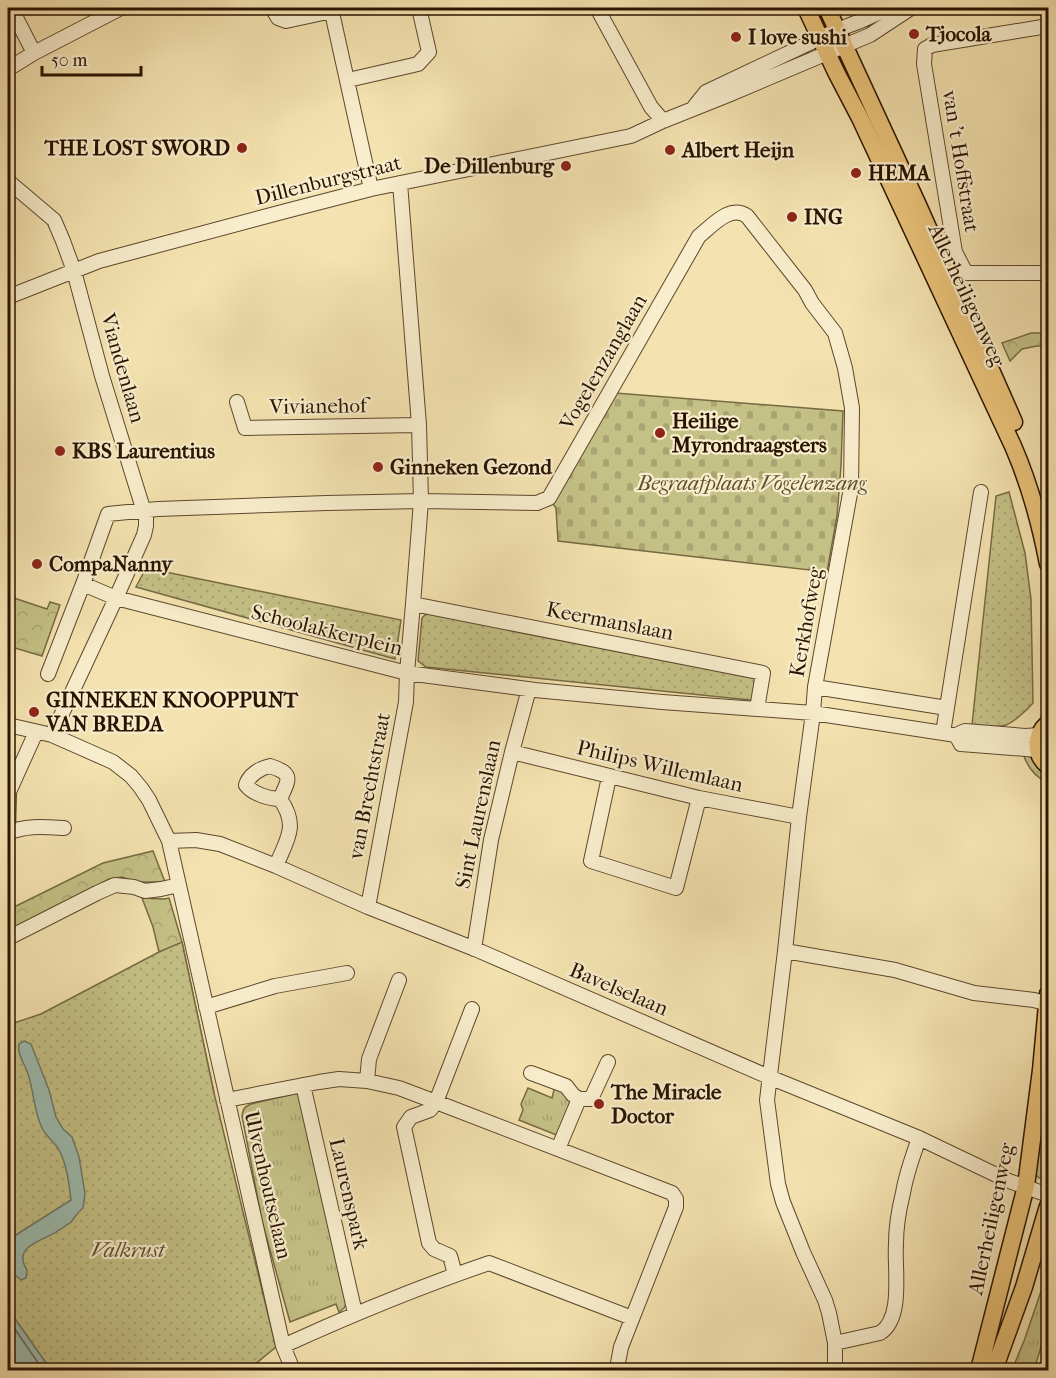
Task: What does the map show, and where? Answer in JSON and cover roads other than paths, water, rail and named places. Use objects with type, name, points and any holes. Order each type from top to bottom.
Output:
[{"type":"main road","name":"Allerheiligenweg","points":[[807,8],[1024,472],[1039,520],[1048,564]]},
{"type":"main road","name":"Allerheiligenweg","points":[[827,8],[918,205],[1031,462],[1048,512]]},
{"type":"main road","points":[[1042,736],[1039,756],[1048,766]]},
{"type":"main road","name":"Allerheiligenweg","points":[[979,1371],[1026,1186],[1048,994]]},
{"type":"main road","name":"Allerheiligenweg","points":[[994,1371],[1024,1287],[1048,1206]]},
{"type":"street","points":[[11,8],[34,53]]},
{"type":"street","points":[[8,69],[121,8]]},
{"type":"street","points":[[272,8],[278,18],[286,21],[331,9],[371,189]]},
{"type":"street","points":[[348,80],[418,64],[429,52],[419,8]]},
{"type":"street","points":[[597,8],[651,107],[663,121]]},
{"type":"street","points":[[823,46],[837,30],[889,8]]},
{"type":"street","points":[[823,46],[845,45],[870,35],[911,8]]},
{"type":"street","name":"van 't Hoffstraat","points":[[1048,26],[932,45],[925,49],[924,53],[955,252],[966,273],[1048,273]]},
{"type":"street","name":"Dillenburgstraat","points":[[8,297],[111,258],[371,189],[631,136],[823,46]]},
{"type":"street","name":"Viandenlaan","points":[[8,181],[54,220],[74,271],[102,376],[144,510],[146,526],[116,598],[52,735]]},
{"type":"street","name":"Schoolakkerplein","points":[[116,598],[407,673],[420,501],[419,425],[400,183]]},
{"type":"street","name":"Vogelenzanglaan","points":[[420,501],[537,503],[549,498],[699,236],[729,213],[736,212]]},
{"type":"street","name":"Kerkhofweg","points":[[736,212],[747,216],[805,290],[835,333],[845,368],[852,408],[850,488],[815,687],[767,1101],[778,1184],[803,1252],[830,1313],[835,1343],[836,1371]]},
{"type":"street","name":"Vivianehof","points":[[237,402],[245,428],[419,425]]},
{"type":"street","points":[[949,734],[947,708],[981,492]]},
{"type":"street","points":[[48,674],[108,514],[144,510],[420,501]]},
{"type":"street","points":[[83,584],[116,598]]},
{"type":"street","name":"Keermanslaan","points":[[413,604],[763,673],[757,709]]},
{"type":"street","points":[[407,673],[529,689],[813,713],[949,734],[965,731],[1042,736]]},
{"type":"street","name":"van Brechtstraat","points":[[368,907],[406,702],[407,673]]},
{"type":"street","points":[[815,687],[947,708]]},
{"type":"street","name":"Sint Laurenslaan","points":[[474,949],[491,840],[529,689]]},
{"type":"street","name":"Ulvenhoutselaan","points":[[8,725],[52,735],[113,762],[130,776],[149,800],[169,841],[283,1346],[293,1371]]},
{"type":"street","points":[[36,732],[8,793],[8,833],[33,827],[64,828]]},
{"type":"street","name":"Philips Willemlaan","points":[[512,752],[699,798],[799,817]]},
{"type":"street","points":[[609,777],[591,861],[676,888],[699,798]]},
{"type":"street","points":[[276,866],[290,833],[291,819],[280,799]]},
{"type":"street","name":"Bavelselaan","points":[[169,841],[196,840],[220,844],[276,866],[769,1077],[919,1138],[1009,1181],[1048,1195]]},
{"type":"street","points":[[8,938],[115,885],[145,891],[179,885]]},
{"type":"street","points":[[785,951],[895,970],[974,993],[1034,1000],[1048,1004]]},
{"type":"street","points":[[206,1007],[275,986],[346,973]]},
{"type":"street","points":[[367,1081],[369,1059],[399,980]]},
{"type":"street","points":[[455,1274],[450,1256],[434,1249],[429,1243],[404,1127],[411,1117],[430,1110],[436,1102],[472,1009]]},
{"type":"street","points":[[531,1073],[566,1086],[573,1095],[579,1098],[591,1099],[608,1062]]},
{"type":"street","points":[[227,1100],[339,1079],[367,1081],[399,1088],[672,1193],[676,1199],[676,1207],[621,1347],[619,1371]]},
{"type":"street","name":"Laurenspark","points":[[303,1085],[355,1313]]},
{"type":"street","points":[[558,1149],[579,1098]]},
{"type":"street","points":[[835,1343],[880,1333],[889,1323],[896,1292],[896,1244],[903,1191],[919,1138]]},
{"type":"street","points":[[283,1346],[355,1313],[489,1263],[632,1318]]},
{"type":"water","points":[[24,1041],[31,1044],[49,1090],[56,1117],[63,1129],[72,1137],[79,1157],[85,1194],[83,1208],[71,1222],[26,1249],[23,1262],[27,1270],[26,1278],[21,1280],[8,1269],[8,1240],[71,1200],[62,1156],[39,1122],[27,1070],[19,1052],[19,1044]]},
{"type":"water","points":[[8,1309],[51,1370],[8,1370]]},
{"type":"place","name":"Tjocola","points":[[914,34]]},
{"type":"place","name":"I love sushi","points":[[736,37]]},
{"type":"place","name":"THE LOST SWORD","points":[[242,148]]},
{"type":"place","name":"Albert Heijn","points":[[670,150]]},
{"type":"place","name":"De Dillenburg","points":[[566,166]]},
{"type":"place","name":"HEMA","points":[[856,173]]},
{"type":"place","name":"ING","points":[[792,217]]},
{"type":"place","name":"Heilige Myrondraagsters","points":[[660,433]]},
{"type":"place","name":"KBS Laurentius","points":[[60,451]]},
{"type":"place","name":"Ginneken Gezond","points":[[378,467]]},
{"type":"place","name":"CompaNanny","points":[[37,564]]},
{"type":"place","name":"GINNEKEN KNOOPPUNT VAN BREDA","points":[[34,712]]},
{"type":"place","name":"The Miracle Doctor","points":[[599,1104]]},
{"type":"park label","name":"Begraafplaats Vogelenzang","points":[[752,483]]},
{"type":"park label","name":"Valkrust","points":[[128,1250]]}]
